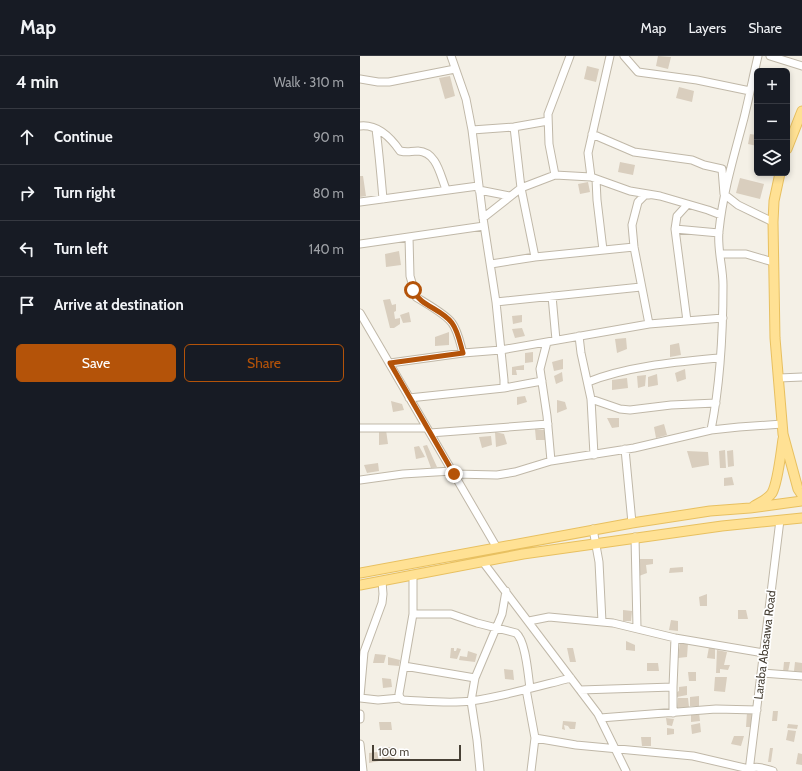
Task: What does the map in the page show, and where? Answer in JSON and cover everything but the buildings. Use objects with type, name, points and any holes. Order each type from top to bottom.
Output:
[{"type":"main road","points":[[790,144],[798,129],[802,111]]},
{"type":"main road","points":[[779,176],[774,200],[773,222],[775,338],[783,434],[798,489],[802,495]]},
{"type":"main road","points":[[750,508],[769,497],[773,491],[780,463],[783,434]]},
{"type":"main road","points":[[360,573],[632,522],[710,511],[750,508],[802,501]]},
{"type":"main road","points":[[360,585],[523,554],[635,537],[802,518]]},
{"type":"street","points":[[451,56],[466,99],[472,130],[478,188],[496,302],[504,388]]},
{"type":"street","points":[[555,175],[549,144],[548,114],[570,56]]},
{"type":"street","points":[[603,250],[594,178],[588,153],[610,56]]},
{"type":"street","points":[[624,56],[638,72],[697,80],[750,91]]},
{"type":"street","points":[[711,430],[716,403],[723,318],[723,283],[719,233],[721,215],[724,194],[758,56]]},
{"type":"street","points":[[770,56],[786,59],[802,66]]},
{"type":"street","points":[[360,79],[389,82],[455,68]]},
{"type":"street","points":[[472,130],[514,127],[548,122]]},
{"type":"street","points":[[798,129],[802,123]]},
{"type":"street","points":[[360,126],[366,125],[376,129],[391,139],[400,151],[408,153],[417,151],[426,152],[432,156],[446,189]]},
{"type":"street","points":[[514,127],[521,188],[535,257]]},
{"type":"street","points":[[376,129],[383,199]]},
{"type":"street","points":[[592,134],[634,152],[692,160],[722,169],[724,194],[738,205],[773,222]]},
{"type":"street","points":[[483,218],[521,188],[555,175],[594,178],[630,191],[660,196],[721,215]]},
{"type":"street","points":[[360,202],[446,189],[478,188],[510,196]]},
{"type":"street","points":[[649,324],[634,247],[632,225],[638,202],[645,195],[660,196]]},
{"type":"street","points":[[687,204],[677,216],[675,229],[687,321]]},
{"type":"street","points":[[360,244],[484,226]]},
{"type":"street","points":[[675,229],[719,233]]},
{"type":"street","points":[[409,237],[410,276],[416,297],[434,308],[452,322],[463,353]]},
{"type":"street","points":[[491,264],[535,257],[634,247]]},
{"type":"street","points":[[721,254],[746,254],[773,262]]},
{"type":"street","points":[[496,302],[641,287]]},
{"type":"street","points":[[552,296],[556,340]]},
{"type":"street","points":[[360,313],[497,548]]},
{"type":"street","points":[[390,363],[463,353],[501,350],[649,324],[723,318]]},
{"type":"street","points":[[579,336],[581,353],[591,399],[594,455]]},
{"type":"street","points":[[547,342],[540,369],[548,424],[551,461]]},
{"type":"street","points":[[588,382],[605,375],[628,370],[719,358]]},
{"type":"street","points":[[778,378],[802,377]]},
{"type":"street","points":[[409,398],[504,388],[542,381]]},
{"type":"street","points":[[591,399],[620,409],[630,410],[671,405],[716,403]]},
{"type":"street","points":[[360,428],[428,430],[548,424]]},
{"type":"street","points":[[360,480],[403,474],[453,472],[496,475],[515,472],[551,461],[625,450],[711,430],[739,426],[782,424]]},
{"type":"street","points":[[625,450],[632,522]]},
{"type":"street","name":"Laraba Abasawa Road","points":[[749,770],[780,520]]},
{"type":"street","points":[[593,529],[600,569],[602,622]]},
{"type":"street","points":[[635,537],[637,628]]},
{"type":"street","points":[[484,562],[600,718],[626,771]]},
{"type":"street","points":[[400,698],[399,694],[413,614],[413,576]]},
{"type":"street","points":[[382,581],[382,603],[364,652],[360,697],[378,700],[400,698],[403,700],[449,702],[471,701],[571,678]]},
{"type":"street","points":[[480,771],[471,701],[475,678],[502,614],[506,591]]},
{"type":"street","points":[[413,614],[451,614],[519,635],[524,648],[535,738],[531,771]]},
{"type":"street","points":[[529,621],[549,617],[602,622],[637,628],[675,638],[764,652]]},
{"type":"street","points":[[673,713],[675,638]]},
{"type":"street","points":[[404,666],[475,678]]},
{"type":"street","points":[[762,673],[802,676]]},
{"type":"street","points":[[580,690],[673,687]]},
{"type":"street","points":[[600,718],[673,713],[716,708],[757,710]]},
{"type":"street","points":[[360,714],[360,719]]},
{"type":"street","points":[[535,738],[576,745],[693,756],[749,770],[754,767],[758,767],[773,771]]},
{"type":"street","points":[[360,744],[363,771]]},
{"type":"route","points":[[413,290],[416,297],[434,308],[452,322],[463,353],[390,363],[454,474]]}]
